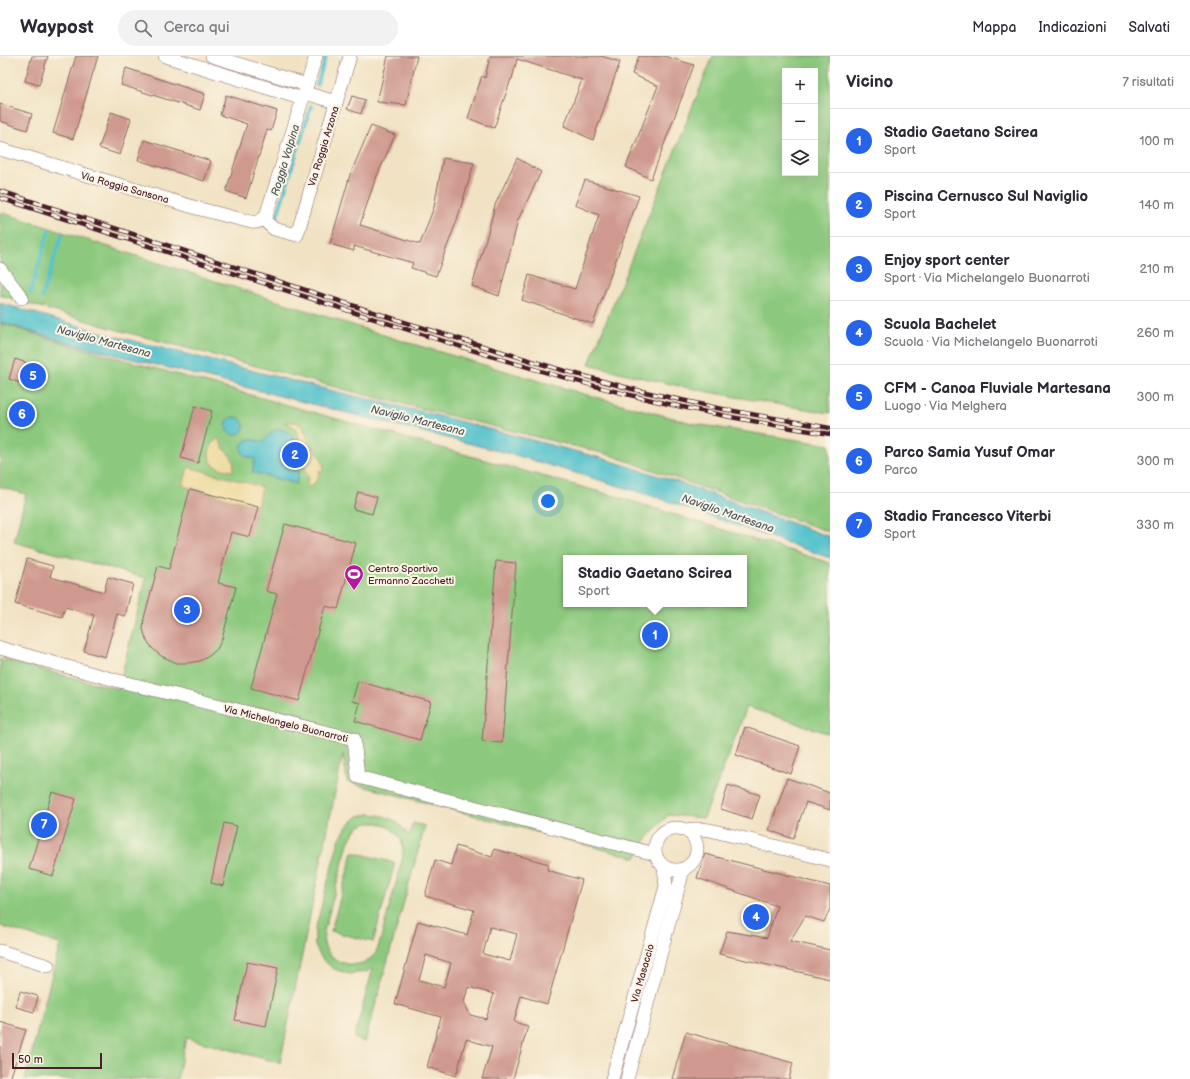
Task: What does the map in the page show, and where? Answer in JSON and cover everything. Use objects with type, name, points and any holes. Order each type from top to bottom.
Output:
[{"type":"street","points":[[165,56],[305,92]]},
{"type":"street","points":[[212,56],[305,92],[336,102]]},
{"type":"street","points":[[257,221],[267,213],[316,56]]},
{"type":"street","name":"Via Roggia Arzona","points":[[257,221],[274,229],[297,235],[350,56]]},
{"type":"street","name":"Via Roggia Sansona","points":[[0,149],[200,209],[257,221]]},
{"type":"street","points":[[0,269],[22,298]]},
{"type":"street","name":"Via Michelangelo Buonarroti","points":[[0,648],[115,680],[354,740],[358,777],[655,854]]},
{"type":"street","points":[[655,854],[655,842],[664,831],[670,828],[687,830],[701,828],[830,860]]},
{"type":"street","points":[[664,867],[673,870],[682,870],[690,866],[694,861],[698,851],[697,844],[687,830]]},
{"type":"street","points":[[697,844],[706,837],[721,832]]},
{"type":"street","name":"Via Masaccio","points":[[612,1079],[666,886],[664,867],[659,862],[655,854]]},
{"type":"street","name":"Via Masaccio","points":[[627,1079],[682,870]]},
{"type":"street","points":[[0,951],[48,966]]},
{"type":"green space","points":[[713,56],[830,56],[830,413],[709,392],[589,364]]},
{"type":"green space","points":[[0,212],[399,340],[584,394],[695,424],[830,445],[830,532],[610,455],[362,394],[114,329],[0,295]]},
{"type":"green space","name":"Centro Sportivo Ermanno Zacchetti","points":[[0,323],[60,342],[618,497],[830,563],[830,734],[747,707],[704,818],[668,815],[645,841],[636,858],[347,782],[343,754],[280,1063],[186,1038],[177,1079],[25,1079],[60,944],[0,926],[0,659],[118,689],[146,578],[14,542],[26,494],[0,487]]},
{"type":"green space","points":[[369,814],[387,817],[397,822],[409,836],[413,823],[425,826],[365,1042],[354,1038],[373,968],[366,972],[349,974],[334,969],[322,959],[315,946],[315,930],[339,840],[348,825],[358,816]],"holes":[[[370,823],[379,823],[390,828],[397,834],[401,840],[403,857],[376,953],[367,961],[360,964],[345,964],[332,957],[327,951],[324,944],[324,931],[348,843],[358,827]]]},
{"type":"green space","points":[[353,852],[395,863],[373,942],[331,931]]},
{"type":"sand","points":[[284,422],[295,422],[302,426],[312,448],[314,447],[322,460],[323,471],[319,470],[316,481],[307,488],[308,476],[300,455],[298,433],[293,426]]},
{"type":"sand","points":[[219,438],[223,447],[232,459],[234,464],[233,471],[218,467],[211,462],[209,454],[211,447]]},
{"type":"sand","points":[[188,467],[262,487],[257,506],[183,486]]},
{"type":"water","name":"Naviglio Martesana","points":[[0,303],[110,335],[435,415],[605,459],[678,482],[830,537],[830,558],[656,497],[515,455],[65,342],[0,322]]},
{"type":"water","points":[[235,417],[241,420],[244,426],[241,432],[235,435],[229,432],[226,426],[229,420]]},
{"type":"water","points":[[280,429],[290,434],[293,440],[294,447],[292,451],[282,462],[284,467],[299,471],[296,484],[252,472],[255,459],[249,458],[241,450],[245,441],[251,439],[263,442],[272,432]]},
{"type":"building","points":[[32,56],[48,56],[39,85],[25,81]]},
{"type":"building","points":[[76,56],[98,56],[73,139],[53,133]]},
{"type":"building","points":[[388,56],[417,56],[406,105],[377,102]]},
{"type":"building","points":[[490,56],[601,56],[620,62],[593,140],[564,126],[582,80],[517,59],[512,79],[494,128],[468,118],[482,76],[485,78]]},
{"type":"building","points":[[639,56],[664,56],[694,65],[651,179],[626,167],[658,86],[632,74]]},
{"type":"building","points":[[126,68],[205,94],[200,110],[121,85]]},
{"type":"building","points":[[226,95],[277,111],[271,131],[267,130],[246,198],[226,191],[247,124],[220,115]]},
{"type":"building","points":[[352,96],[365,100],[361,114],[347,109]]},
{"type":"building","points":[[0,104],[32,114],[27,130],[0,121]]},
{"type":"building","points":[[111,112],[131,119],[120,155],[99,148]]},
{"type":"building","points":[[371,126],[395,135],[374,183],[360,225],[420,244],[434,207],[443,158],[474,163],[457,220],[436,276],[411,268],[413,263],[354,246],[354,251],[330,244],[350,175]]},
{"type":"building","points":[[144,140],[211,161],[204,181],[138,160]]},
{"type":"building","points":[[517,158],[541,172],[518,220],[499,296],[472,286],[495,205]]},
{"type":"building","points":[[585,180],[639,196],[593,324],[522,300],[529,275],[575,289],[599,215],[575,205]]},
{"type":"building","points":[[15,359],[42,368],[35,388],[9,379]]},
{"type":"building","points":[[195,406],[212,411],[198,463],[181,458]]},
{"type":"building","points":[[190,489],[258,507],[250,537],[231,532],[218,583],[236,587],[222,639],[217,649],[200,661],[177,663],[161,656],[152,648],[146,639],[143,629],[144,618],[158,566],[169,569]]},
{"type":"building","points":[[358,492],[377,497],[372,514],[353,509]]},
{"type":"building","points":[[285,524],[356,543],[338,609],[325,606],[299,701],[251,688],[277,594],[266,591]]},
{"type":"building","points":[[27,559],[53,566],[50,577],[104,592],[108,577],[133,584],[125,616],[117,614],[105,657],[84,651],[94,615],[65,607],[62,617],[15,604]]},
{"type":"building","points":[[496,561],[516,563],[502,743],[482,741]]},
{"type":"building","points":[[358,681],[431,702],[420,740],[355,721],[360,703],[352,701]]},
{"type":"building","points":[[745,727],[800,746],[791,774],[736,755]]},
{"type":"building","points":[[787,778],[830,793],[830,810],[806,802],[793,839],[769,830]]},
{"type":"building","points":[[728,785],[760,795],[752,819],[721,809]]},
{"type":"building","points":[[52,792],[76,799],[53,876],[29,869]]},
{"type":"building","points":[[224,823],[237,826],[223,886],[211,883]]},
{"type":"building","points":[[456,846],[492,857],[494,849],[549,864],[547,870],[582,880],[547,1004],[521,996],[514,1022],[528,1026],[513,1079],[482,1079],[492,1047],[466,1039],[456,1076],[427,1067],[441,1017],[395,1004],[418,921],[467,935],[474,910],[425,896],[435,860],[451,865]],"holes":[[[490,927],[517,934],[510,961],[483,954]],[[426,955],[451,963],[444,987],[419,980]],[[468,987],[494,994],[486,1019],[470,1015],[464,1002]]]},
{"type":"building","points":[[705,854],[830,886],[830,909],[824,922],[805,916],[790,941],[830,950],[830,979],[719,954],[727,931],[767,938],[777,906],[697,878]]},
{"type":"building","points":[[247,962],[278,968],[266,1026],[235,1020]]},
{"type":"building","points":[[20,991],[38,996],[34,1012],[16,1007]]},
{"type":"building","points":[[0,1022],[26,1030],[10,1079],[0,1079]]},
{"type":"building","points":[[686,1032],[793,1063],[789,1079],[672,1079]]},
{"type":"waterway","name":"Roggia Volpina","points":[[317,85],[326,56]]},
{"type":"waterway","name":"Roggia Volpina","points":[[276,220],[311,106]]},
{"type":"waterway","points":[[30,294],[49,230]]},
{"type":"waterway","name":"Roggia Volpina","points":[[42,297],[62,234]]},
{"type":"railway","points":[[0,191],[404,322],[558,369],[632,389],[717,408],[830,428]]},
{"type":"railway","points":[[0,198],[442,341],[555,375],[630,395],[680,406],[830,434]]},
{"type":"place","name":"CFM - Canoa Fluviale Martesana","points":[[33,376]]},
{"type":"place","name":"Parco Samia Yusuf Omar","points":[[22,414]]},
{"type":"place","name":"Piscina Cernusco Sul Naviglio","points":[[295,455]]},
{"type":"place","name":"Centro Sportivo Ermanno Zacchetti","points":[[354,591]]},
{"type":"place","name":"Enjoy sport center","points":[[187,610]]},
{"type":"place","name":"Stadio Gaetano Scirea","points":[[655,635]]},
{"type":"place","name":"Stadio Francesco Viterbi","points":[[44,825]]},
{"type":"place","name":"Scuola Bachelet","points":[[756,917]]}]
